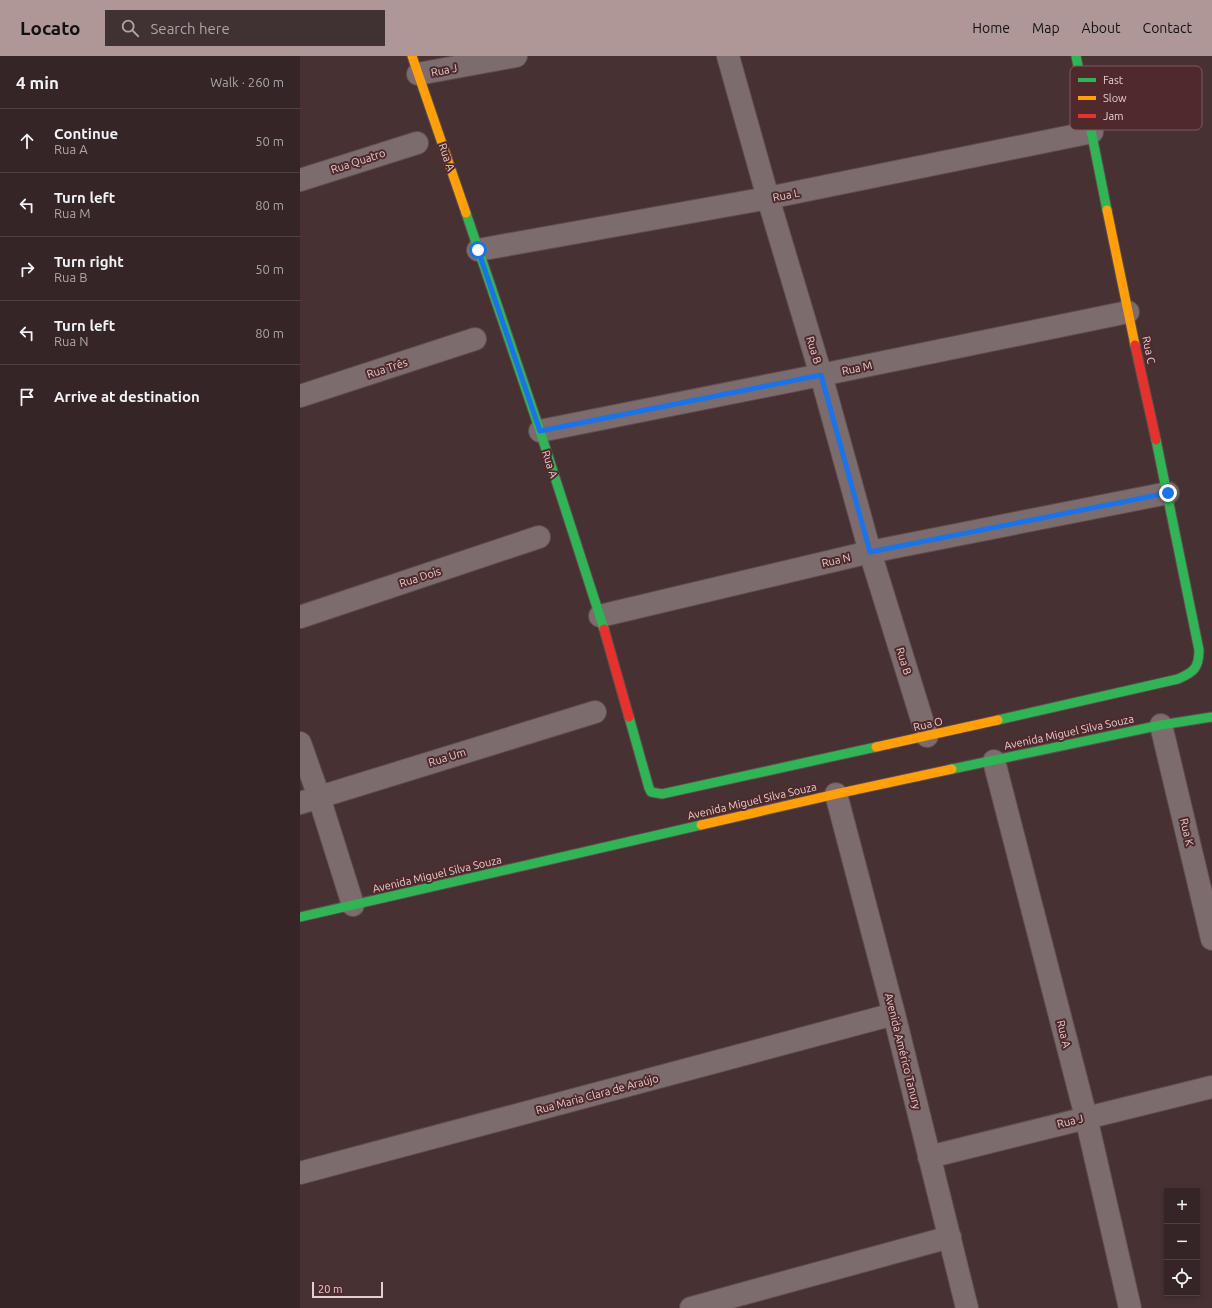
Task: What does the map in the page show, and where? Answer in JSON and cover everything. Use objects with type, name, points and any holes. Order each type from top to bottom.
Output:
[{"type":"street","name":"Rua J","points":[[415,65],[516,56]]},
{"type":"street","name":"Rua B","points":[[728,56],[768,198],[821,375],[870,552],[927,736]]},
{"type":"street","name":"Rua C","points":[[1076,56],[1078,66]]},
{"type":"street","name":"Rua A","points":[[415,65],[540,431],[600,616],[648,784]]},
{"type":"street","name":"Rua L","points":[[478,250],[768,198],[1092,132]]},
{"type":"street","name":"Rua C","points":[[1092,132],[1128,312],[1168,493],[1199,650]]},
{"type":"street","name":"Rua Quatro","points":[[300,180],[417,143]]},
{"type":"street","name":"Rua M","points":[[540,431],[1128,312]]},
{"type":"street","name":"Rua Três","points":[[300,396],[475,339]]},
{"type":"street","name":"Rua N","points":[[600,616],[870,552],[1168,493]]},
{"type":"street","name":"Rua Dois","points":[[300,617],[539,537]]},
{"type":"street","name":"Rua O","points":[[648,784],[651,792],[669,794],[1178,679],[1192,673],[1197,668],[1199,662],[1199,650]]},
{"type":"street","name":"Rua Um","points":[[309,800],[594,712]]},
{"type":"street","name":"Avenida Miguel Silva Souza","points":[[300,917],[836,794],[1162,725],[1212,717]]},
{"type":"street","name":"Rua K","points":[[1162,725],[1212,939]]},
{"type":"street","points":[[300,743],[309,800],[353,905]]},
{"type":"street","name":"Rua A","points":[[994,761],[1086,1117],[1130,1308]]},
{"type":"street","name":"Avenida Américo Tanury","points":[[836,794],[894,1014],[967,1308]]},
{"type":"street","name":"Rua Maria Clara de Araújo","points":[[300,1173],[894,1014]]},
{"type":"street","name":"Rua J","points":[[929,1156],[1212,1087]]},
{"type":"street","points":[[691,1308],[950,1237]]},
{"type":"traffic: fast","points":[[1076,56],[1078,66]]},
{"type":"traffic: fast","points":[[1091,130],[1107,210]]},
{"type":"traffic: fast","points":[[466,213],[540,431],[604,629]]},
{"type":"traffic: fast","points":[[998,720],[1178,679],[1188,674],[1197,665],[1199,650],[1156,440]]},
{"type":"traffic: fast","points":[[629,717],[649,788],[651,792],[662,794],[876,747]]},
{"type":"traffic: fast","points":[[952,769],[1161,725],[1212,717]]},
{"type":"traffic: fast","points":[[300,917],[701,825]]},
{"type":"traffic: slow","points":[[412,56],[466,213]]},
{"type":"traffic: slow","points":[[1107,210],[1135,345]]},
{"type":"traffic: slow","points":[[876,747],[998,720]]},
{"type":"traffic: slow","points":[[701,825],[952,769]]},
{"type":"traffic: jam","points":[[1135,345],[1156,440]]},
{"type":"traffic: jam","points":[[604,629],[629,717]]},
{"type":"route","points":[[478,250],[540,431],[821,375],[870,552],[1168,493]]}]
